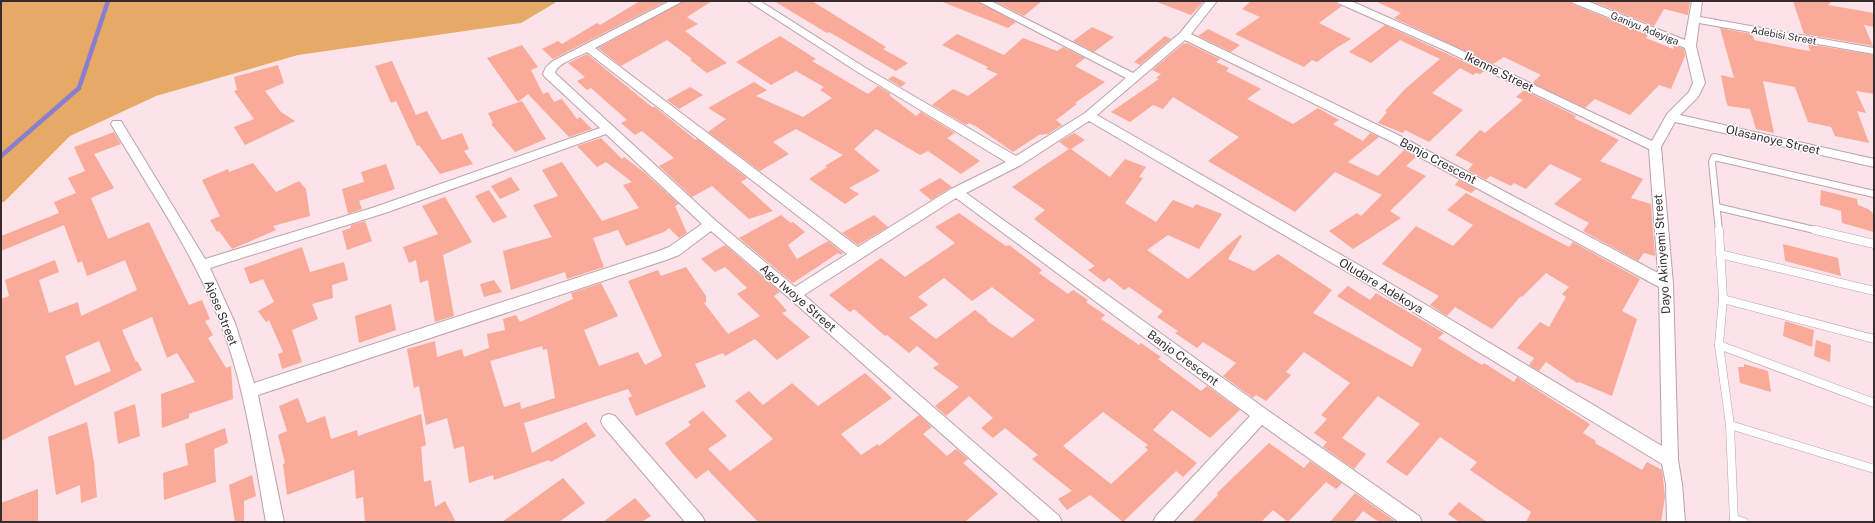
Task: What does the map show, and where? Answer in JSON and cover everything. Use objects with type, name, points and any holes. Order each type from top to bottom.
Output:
[{"type":"street","points":[[678,1],[587,47],[857,254]]},
{"type":"street","points":[[753,1],[860,69],[1016,162]]},
{"type":"street","points":[[983,1],[1134,78]]},
{"type":"street","points":[[794,294],[956,192],[1016,162],[1089,116],[1184,35],[1212,1]]},
{"type":"street","name":"Ikenne Street","points":[[1342,1],[1446,47],[1655,146]]},
{"type":"street","name":"Ganiyu Adeyiga","points":[[1577,1],[1690,46]]},
{"type":"street","points":[[1655,146],[1672,116],[1694,94],[1699,83],[1690,46],[1693,18],[1697,1]]},
{"type":"street","name":"Adebisi Street","points":[[1693,18],[1874,51]]},
{"type":"street","name":"Banjo Crescent","points":[[1184,35],[1396,139],[1666,284]]},
{"type":"street","name":"Ago Iwoye Street","points":[[587,47],[557,63],[550,69],[549,74],[711,224],[794,294],[1053,522]]},
{"type":"street","name":"Oludare Adekoya","points":[[1089,116],[1366,276],[1670,460]]},
{"type":"street","name":"Olasanoye Street","points":[[1672,116],[1874,164]]},
{"type":"street","name":"Ajose Street","points":[[117,124],[202,265],[228,323],[249,391],[275,522]]},
{"type":"street","points":[[202,265],[380,210],[608,129]]},
{"type":"street","name":"Dayo Akinyemi Street","points":[[1655,146],[1666,284],[1670,460],[1674,484],[1676,522]]},
{"type":"street","name":"Banjo Crescent","points":[[956,192],[1260,415],[1413,522]]},
{"type":"street","points":[[249,391],[661,256],[674,251],[711,224]]},
{"type":"street","points":[[1162,522],[1260,415]]},
{"type":"street","points":[[609,421],[696,522]]},
{"type":"lane","points":[[1744,522],[1734,520],[1730,425],[1718,344],[1723,299],[1717,207],[1712,162],[1714,157],[1874,194]]},
{"type":"lane","points":[[1717,207],[1874,244]]},
{"type":"lane","points":[[1720,254],[1874,291]]},
{"type":"lane","points":[[1723,299],[1874,339]]},
{"type":"lane","points":[[1718,344],[1874,403]]},
{"type":"lane","points":[[1730,425],[1874,469]]},
{"type":"shaded area","points":[[1,1],[558,1],[521,23],[298,55],[156,96],[70,136],[5,201],[1,203]]},
{"type":"building","points":[[640,1],[667,1],[553,59],[542,49],[558,41],[562,44],[597,23],[600,25]]},
{"type":"building","points":[[684,1],[712,1],[687,17],[698,24],[685,31],[727,63],[707,73],[690,60],[692,59],[667,40],[621,66],[598,48]]},
{"type":"building","points":[[774,1],[812,1],[886,47],[883,49],[908,63],[896,71],[829,32],[827,33]]},
{"type":"building","points":[[940,1],[977,1],[1016,22],[1008,28]]},
{"type":"building","points":[[994,1],[1042,1],[1024,16]]},
{"type":"building","points":[[1157,1],[1204,1],[1191,15],[1157,2]]},
{"type":"building","points":[[1251,1],[1336,1],[1337,4],[1342,6],[1319,23],[1351,39],[1317,62],[1312,60],[1304,67],[1235,34],[1260,17],[1242,9]]},
{"type":"building","points":[[1375,1],[1571,1],[1572,4],[1648,35],[1646,38],[1673,49],[1674,45],[1684,49],[1685,56],[1671,89],[1659,85],[1630,115],[1595,99],[1585,108],[1532,83],[1541,75],[1504,57],[1493,64],[1394,18],[1401,13]]},
{"type":"building","points":[[1591,1],[1690,1],[1688,15],[1664,9],[1654,26]]},
{"type":"building","points":[[1793,1],[1832,1],[1828,5],[1874,13],[1874,27],[1864,25],[1873,46],[1804,34]]},
{"type":"building","points":[[1385,25],[1484,71],[1480,74],[1476,73],[1473,75],[1460,68],[1432,93],[1463,110],[1429,142],[1405,130],[1403,133],[1378,123],[1387,112],[1385,111],[1405,89],[1440,59],[1400,40],[1371,63],[1349,52]]},
{"type":"building","points":[[1092,27],[1114,37],[1094,52],[1073,41]]},
{"type":"building","points":[[1720,28],[1752,34],[1754,40],[1803,50],[1810,51],[1808,44],[1874,55],[1874,94],[1856,91],[1866,113],[1857,111],[1869,143],[1835,136],[1831,127],[1808,122],[1795,87],[1763,81],[1774,133],[1756,129],[1750,109],[1728,106],[1726,101],[1721,75],[1734,78]]},
{"type":"building","points":[[1208,29],[1240,45],[1231,52],[1198,36]]},
{"type":"building","points":[[957,34],[1004,55],[1023,38],[1057,51],[1063,47],[1085,58],[1075,66],[1105,82],[1075,103],[1077,104],[1056,120],[1062,125],[1048,134],[1039,135],[1013,152],[977,127],[969,123],[966,125],[932,105],[953,89],[968,96],[998,74],[986,69],[988,67],[942,45]]},
{"type":"building","points":[[780,36],[816,59],[812,61],[868,94],[878,86],[891,94],[889,95],[916,116],[921,112],[955,133],[947,138],[980,161],[961,174],[928,151],[920,155],[876,129],[854,149],[880,171],[849,188],[859,194],[845,204],[809,179],[827,167],[825,166],[843,155],[796,129],[773,142],[789,154],[760,171],[708,132],[726,119],[708,108],[754,82],[767,90],[756,96],[803,117],[832,98],[820,90],[824,87],[796,71],[771,85],[736,62]]},
{"type":"building","points":[[1165,36],[1171,39],[1140,65],[1134,62]]},
{"type":"building","points":[[1187,43],[1220,59],[1216,62],[1229,68],[1226,71],[1261,89],[1247,99],[1293,124],[1318,108],[1339,120],[1333,124],[1363,141],[1370,133],[1379,137],[1348,162],[1378,176],[1404,150],[1416,157],[1406,166],[1426,176],[1390,211],[1401,218],[1353,249],[1329,231],[1357,213],[1361,216],[1382,195],[1335,172],[1295,212],[1208,161],[1239,137],[1173,97],[1163,109],[1153,105],[1130,122],[1111,112],[1159,79],[1156,78],[1161,74],[1152,70],[1183,44]]},
{"type":"building","points":[[522,45],[538,67],[531,70],[543,94],[548,92],[554,102],[562,99],[577,119],[580,117],[592,129],[569,137],[528,94],[518,102],[487,58]]},
{"type":"building","points":[[587,54],[652,107],[655,107],[747,178],[741,182],[773,211],[749,219],[712,186],[692,197],[659,166],[674,158],[642,131],[635,135],[621,123],[627,120],[591,88],[587,90],[577,81],[585,77],[568,63]]},
{"type":"building","points":[[392,61],[416,115],[427,111],[442,140],[462,133],[469,149],[464,151],[473,164],[440,174],[419,145],[417,146],[396,101],[391,103],[375,66]]},
{"type":"building","points":[[278,65],[284,83],[265,91],[281,112],[295,121],[245,145],[234,127],[254,119],[234,91],[237,90],[234,77]]},
{"type":"building","points":[[893,76],[906,83],[901,87],[888,79]]},
{"type":"building","points":[[690,87],[703,95],[679,109],[667,100]]},
{"type":"building","points":[[1524,90],[1576,116],[1574,118],[1619,140],[1600,161],[1643,179],[1631,198],[1651,204],[1655,256],[1644,253],[1638,261],[1583,231],[1589,223],[1554,204],[1582,179],[1550,164],[1526,189],[1514,183],[1511,186],[1490,176],[1486,180],[1468,170],[1473,164],[1455,155],[1480,130],[1485,133],[1523,100],[1516,97]]},
{"type":"building","points":[[522,101],[546,139],[515,152],[491,124],[493,123],[488,113]]},
{"type":"building","points":[[114,132],[121,144],[94,154],[114,188],[91,198],[108,239],[149,222],[189,305],[202,300],[210,319],[205,321],[213,335],[208,338],[226,368],[231,366],[233,399],[189,414],[189,418],[162,428],[161,394],[195,382],[177,353],[167,358],[152,317],[122,330],[136,362],[137,361],[142,370],[1,441],[1,299],[9,296],[5,280],[55,260],[59,272],[39,280],[49,313],[78,302],[81,316],[137,290],[125,260],[87,276],[82,261],[78,263],[64,225],[1,251],[1,236],[59,213],[54,202],[76,193],[68,178],[85,171],[74,147]],"holes":[[[99,341],[111,371],[75,386],[65,356]]]},
{"type":"building","points":[[1074,133],[1085,140],[1071,149],[1110,177],[1125,159],[1146,167],[1139,177],[1143,178],[1125,203],[1156,222],[1173,200],[1193,208],[1196,204],[1222,214],[1199,249],[1168,235],[1147,250],[1188,279],[1240,235],[1242,236],[1228,259],[1254,271],[1278,254],[1332,290],[1313,313],[1412,367],[1422,349],[1337,296],[1348,286],[1370,300],[1376,293],[1444,333],[1438,338],[1482,365],[1484,363],[1514,382],[1517,377],[1590,424],[1583,433],[1596,441],[1595,443],[1642,470],[1647,462],[1662,470],[1665,497],[1661,522],[1526,522],[1531,512],[1470,470],[1477,462],[1440,437],[1407,476],[1386,462],[1420,424],[1378,396],[1342,438],[1366,454],[1354,469],[1323,447],[1327,442],[1314,433],[1327,419],[1321,415],[1350,383],[1304,352],[1286,372],[1291,375],[1266,401],[1256,395],[1253,398],[1223,376],[1236,363],[1203,342],[1197,348],[1175,333],[1178,331],[1157,317],[1163,311],[1129,287],[1124,290],[1109,278],[1104,282],[1088,270],[1095,266],[1034,219],[1045,210],[1012,187],[1069,149],[1059,142]]},
{"type":"building","points":[[601,138],[622,159],[624,157],[645,173],[679,204],[675,206],[687,233],[679,238],[669,228],[664,232],[626,246],[618,230],[593,238],[604,267],[567,279],[565,272],[511,290],[503,251],[552,237],[533,205],[558,196],[542,170],[562,162],[602,221],[639,208],[623,185],[632,182],[606,162],[597,167],[577,146]]},
{"type":"building","points":[[253,163],[276,192],[299,181],[306,189],[310,216],[273,226],[276,230],[232,249],[219,231],[217,232],[210,220],[220,216],[202,180],[228,169],[229,172]]},
{"type":"building","points":[[386,164],[395,189],[359,201],[362,209],[348,214],[342,189],[364,182],[361,172]]},
{"type":"building","points":[[511,177],[520,190],[500,199],[491,186]]},
{"type":"building","points":[[940,178],[952,187],[931,200],[919,190]]},
{"type":"building","points":[[1459,180],[1476,189],[1471,193],[1455,185]]},
{"type":"building","points":[[489,190],[507,217],[493,223],[475,196]]},
{"type":"building","points":[[1821,190],[1857,199],[1858,205],[1868,209],[1874,214],[1874,232],[1842,223],[1841,211],[1820,205]]},
{"type":"building","points":[[1466,193],[1569,247],[1573,242],[1640,279],[1622,311],[1637,319],[1612,396],[1579,382],[1577,383],[1546,362],[1539,371],[1529,365],[1534,358],[1517,348],[1540,322],[1549,327],[1566,297],[1562,294],[1569,287],[1546,273],[1522,297],[1521,296],[1492,329],[1455,307],[1447,316],[1430,305],[1439,296],[1382,264],[1416,226],[1453,246],[1473,225],[1447,210]]},
{"type":"building","points":[[445,197],[472,242],[443,255],[454,316],[435,322],[428,280],[420,283],[416,260],[409,263],[403,247],[438,234],[422,206]]},
{"type":"building","points":[[959,213],[1006,246],[1009,245],[1042,270],[1039,273],[1068,294],[1073,290],[1088,300],[1086,302],[1105,315],[1101,319],[1139,345],[1141,343],[1161,357],[1158,359],[1201,391],[1207,386],[1240,410],[1210,438],[1172,410],[1153,430],[1197,463],[1183,477],[1176,471],[1123,522],[1090,495],[1067,510],[1058,499],[1072,491],[1032,459],[1038,455],[1005,428],[993,438],[981,428],[993,418],[969,396],[946,416],[935,406],[959,387],[933,368],[939,364],[917,346],[909,353],[887,335],[885,336],[854,309],[850,312],[829,295],[881,258],[905,277],[955,243],[935,227]],"holes":[[[944,278],[972,301],[992,287],[1035,320],[1012,338],[987,321],[988,320],[975,310],[936,339],[909,318],[928,305],[918,297]],[[1103,412],[1148,445],[1145,447],[1148,450],[1111,484],[1063,446]]]},
{"type":"building","points":[[781,215],[791,223],[793,222],[805,232],[788,245],[797,259],[828,241],[843,253],[841,255],[838,253],[793,283],[739,238]]},
{"type":"building","points":[[874,215],[888,227],[858,245],[842,233]]},
{"type":"building","points":[[365,221],[372,241],[347,250],[342,231],[351,228],[351,225]]},
{"type":"building","points":[[1783,244],[1838,258],[1841,276],[1785,261]]},
{"type":"building","points":[[725,245],[780,292],[774,296],[787,311],[782,313],[810,337],[777,360],[755,339],[725,356],[723,353],[695,364],[706,387],[636,416],[628,398],[632,396],[628,389],[524,423],[532,453],[586,422],[596,436],[551,462],[549,460],[494,480],[493,475],[469,483],[464,446],[454,449],[447,418],[426,425],[419,386],[414,388],[407,349],[435,341],[437,357],[462,349],[464,357],[489,348],[487,334],[505,330],[503,319],[516,315],[520,322],[573,299],[571,293],[601,283],[618,316],[584,330],[599,366],[638,352],[645,365],[662,356],[628,281],[658,270],[661,276],[686,267],[706,296],[706,302],[704,303],[728,334],[760,316],[737,294],[747,288],[725,267],[715,272],[701,259]],"holes":[[[542,346],[543,350],[547,349],[555,398],[521,409],[520,402],[504,407],[490,361]]]},
{"type":"building","points":[[302,247],[310,272],[344,262],[348,280],[332,285],[333,298],[312,304],[318,319],[292,330],[302,362],[282,369],[278,354],[283,352],[269,320],[266,322],[258,311],[274,302],[263,279],[250,284],[244,268]]},
{"type":"building","points":[[494,280],[502,292],[484,297],[480,284]]},
{"type":"building","points":[[391,304],[396,330],[359,343],[355,316]]},
{"type":"building","points":[[1785,321],[1814,330],[1812,347],[1783,336]]},
{"type":"building","points":[[1816,340],[1831,345],[1830,362],[1814,356]]},
{"type":"building","points":[[1744,364],[1768,371],[1771,392],[1740,383],[1738,367],[1744,367]]},
{"type":"building","points":[[865,373],[892,398],[841,434],[861,455],[878,444],[879,446],[919,415],[932,427],[923,434],[947,456],[956,449],[968,459],[963,463],[998,494],[965,522],[758,522],[708,470],[696,479],[665,443],[691,425],[688,422],[703,411],[727,436],[708,449],[730,471],[773,439],[735,401],[749,391],[763,405],[792,383],[818,406]]},
{"type":"building","points":[[298,398],[307,423],[325,416],[331,439],[357,430],[358,436],[421,414],[426,445],[421,447],[424,482],[431,480],[435,507],[445,501],[456,522],[365,522],[363,497],[356,499],[354,470],[287,495],[283,464],[285,463],[278,435],[287,431],[279,406]]},
{"type":"building","points":[[135,404],[140,436],[118,444],[114,412]]},
{"type":"building","points":[[87,422],[94,462],[97,497],[81,503],[80,485],[56,495],[48,437]]},
{"type":"building","points":[[225,428],[228,443],[214,449],[216,482],[164,500],[163,473],[188,465],[185,444]]},
{"type":"building","points":[[1269,443],[1304,468],[1310,461],[1342,483],[1336,489],[1326,482],[1288,522],[1273,510],[1261,522],[1192,522],[1218,495],[1217,493]]},
{"type":"building","points":[[252,475],[256,496],[244,501],[244,522],[235,522],[229,485]]},
{"type":"building","points":[[563,478],[585,503],[559,522],[502,522]]},
{"type":"building","points":[[38,489],[38,522],[1,522],[1,503]]},
{"type":"building","points":[[1355,493],[1396,522],[1379,522],[1363,511],[1354,522],[1330,522]]},
{"type":"building","points":[[635,498],[651,516],[642,522],[603,522]]},
{"type":"building","points":[[1459,502],[1487,522],[1459,522],[1448,514]]},
{"type":"waterway","points":[[1,156],[79,88],[108,1]]}]
